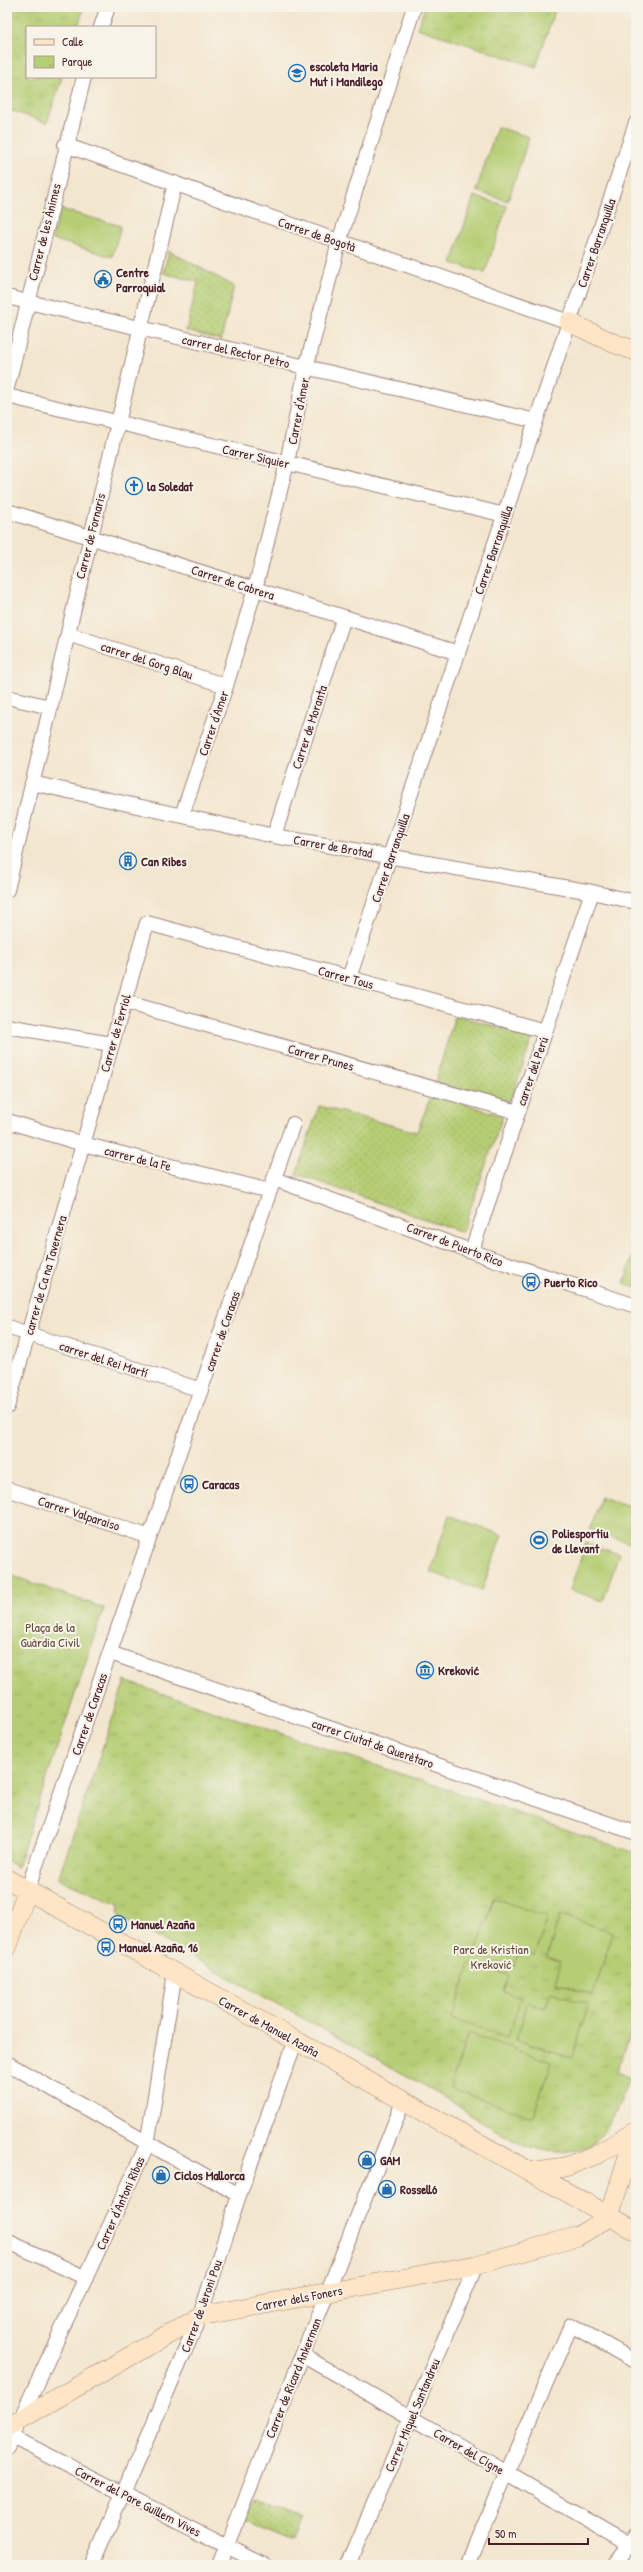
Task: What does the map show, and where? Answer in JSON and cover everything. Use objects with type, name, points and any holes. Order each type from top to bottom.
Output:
[{"type":"street","points":[[101,26],[108,7]]},
{"type":"street","name":"Carrer d'Amer","points":[[182,815],[226,686],[255,589],[287,463],[306,368],[340,242],[414,7]]},
{"type":"street","name":"Carrer de les Ànimes","points":[[7,388],[65,145],[84,78]]},
{"type":"street","name":"Carrer Barranquilla","points":[[350,978],[636,123]]},
{"type":"street","name":"Carrer de Bogotà","points":[[65,145],[569,322]]},
{"type":"street","name":"Carrer de Fornaris","points":[[7,890],[68,634],[89,537],[175,184]]},
{"type":"street","name":"carrer del Rector Petro","points":[[7,297],[536,421]]},
{"type":"street","points":[[569,322],[613,343],[636,351]]},
{"type":"street","name":"Carrer Siquier","points":[[7,396],[505,515]]},
{"type":"street","name":"Carrer de Cabrera","points":[[7,511],[458,653]]},
{"type":"street","name":"Carrer de Moranta","points":[[274,836],[344,617]]},
{"type":"street","name":"carrer del Gorg Blau","points":[[68,634],[226,686]]},
{"type":"street","points":[[7,697],[50,706]]},
{"type":"street","name":"Carrer de Brotad","points":[[32,783],[274,836],[592,892],[636,902]]},
{"type":"street","name":"carrer del Perú","points":[[472,1250],[592,892]]},
{"type":"street","name":"Carrer Tous","points":[[147,923],[545,1031]]},
{"type":"street","name":"Carrer de Ferriol","points":[[83,1144],[147,923]]},
{"type":"street","name":"Carrer Prunes","points":[[124,1002],[518,1112]]},
{"type":"street","points":[[7,1026],[111,1044]]},
{"type":"street","name":"carrer de la Fe","points":[[7,1121],[83,1144],[272,1185]]},
{"type":"street","name":"carrer de Caracas","points":[[150,1537],[293,1124]]},
{"type":"street","name":"carrer de Ca na Tavernera","points":[[7,1407],[83,1144]]},
{"type":"street","name":"Carrer de Puerto Rico","points":[[272,1185],[472,1250],[636,1306]]},
{"type":"street","name":"carrer del Rei Martí","points":[[7,1328],[201,1390]]},
{"type":"street","name":"Carrer Valparaiso","points":[[7,1489],[150,1537]]},
{"type":"street","name":"Carrer de Caracas","points":[[27,1891],[150,1537]]},
{"type":"street","name":"carrer Ciutat de Querètaro","points":[[110,1653],[636,1833]]},
{"type":"street","name":"Carrer de Manuel Azaña","points":[[7,1879],[296,2040],[403,2102],[636,2231]]},
{"type":"street","points":[[7,1948],[27,1891]]},
{"type":"street","name":"Carrer d'Antoni Ribas","points":[[11,2433],[86,2278],[147,2145],[175,1973]]},
{"type":"street","name":"Carrer de Jeroni Pou","points":[[92,2565],[200,2316],[240,2195],[296,2040]]},
{"type":"street","points":[[7,2063],[147,2145],[240,2195]]},
{"type":"street","name":"Carrer de Ricard Ankerman","points":[[219,2565],[403,2102]]},
{"type":"street","points":[[530,2172],[572,2165],[598,2154],[636,2132]]},
{"type":"street","points":[[609,2217],[636,2132]]},
{"type":"street","name":"Carrer dels Foners","points":[[11,2433],[200,2316],[476,2265],[578,2236],[609,2217]]},
{"type":"street","points":[[7,2241],[86,2278]]},
{"type":"street","name":"Carrer Miquel Santandreu","points":[[348,2565],[476,2265]]},
{"type":"street","points":[[467,2565],[508,2474],[571,2325],[636,2362]]},
{"type":"street","name":"Carrer del Cigne","points":[[302,2355],[508,2474],[634,2541]]},
{"type":"street","name":"Carrer del Pare Guillem Vives","points":[[11,2433],[123,2494],[264,2565]]},
{"type":"street","points":[[614,2565],[634,2541]]},
{"type":"green space","points":[[7,7],[84,7],[78,26],[26,26],[26,78],[62,78],[47,123],[7,109]]},
{"type":"green space","points":[[425,7],[556,7],[536,67],[417,28]]},
{"type":"green space","points":[[497,127],[529,137],[508,201],[476,191]]},
{"type":"green space","points":[[474,196],[507,206],[485,273],[452,263]]},
{"type":"green space","points":[[60,209],[121,226],[112,257],[52,239]]},
{"type":"green space","points":[[169,251],[234,286],[221,340],[186,331],[198,282],[163,273]]},
{"type":"green space","points":[[455,1015],[533,1037],[510,1102],[435,1083]]},
{"type":"green space","points":[[432,1093],[503,1116],[462,1232],[296,1174],[319,1106],[417,1132]]},
{"type":"green space","points":[[636,1248],[636,1287],[624,1283]]},
{"type":"green space","points":[[601,1497],[636,1508],[636,1545],[590,1530]]},
{"type":"green space","points":[[449,1515],[502,1535],[482,1590],[430,1572]]},
{"type":"green space","points":[[586,1543],[619,1554],[603,1601],[570,1590]]},
{"type":"green space","name":"Plaça de la Guàrdia Civil","points":[[7,1574],[104,1608],[17,1867],[7,1861]]},
{"type":"green space","name":"Parc de Kristian Kreković","points":[[125,1681],[636,1853],[636,2015],[617,2072],[630,2078],[615,2113],[601,2135],[592,2144],[581,2149],[568,2152],[542,2150],[517,2142],[420,2083],[118,1915],[119,1904],[58,1879]]},
{"type":"green space","points":[[494,1898],[548,1917],[535,1956],[519,1951],[514,1967],[475,1955]]},
{"type":"green space","points":[[560,1915],[613,1932],[593,1995],[555,1983],[561,1962],[547,1957]]},
{"type":"green space","points":[[470,1963],[509,1976],[504,1992],[521,1998],[508,2037],[452,2019]]},
{"type":"green space","points":[[551,1992],[589,2004],[572,2057],[516,2040],[528,2002],[546,2008]]},
{"type":"green space","points":[[468,2033],[551,2062],[533,2117],[450,2088]]},
{"type":"green space","points":[[253,2499],[302,2520],[293,2542],[245,2522]]},
{"type":"place","name":"escoleta Maria Mut i Mandilego","points":[[297,73]]},
{"type":"place","name":"Centre Parroquial","points":[[103,279]]},
{"type":"place","name":"la Soledat","points":[[134,486]]},
{"type":"place","name":"Can Ribes","points":[[128,861]]},
{"type":"place","name":"Puerto Rico","points":[[531,1282]]},
{"type":"place","name":"Caracas","points":[[189,1484]]},
{"type":"place","name":"Poliesportiu de Llevant","points":[[539,1540]]},
{"type":"place","name":"Kreković","points":[[425,1670]]},
{"type":"place","name":"Manuel Azaña","points":[[118,1924]]},
{"type":"place","name":"Manuel Azaña, 16","points":[[106,1947]]},
{"type":"place","name":"GAM","points":[[367,2160]]},
{"type":"place","name":"Ciclos Mallorca","points":[[161,2175]]},
{"type":"place","name":"Rosselló","points":[[387,2189]]}]
